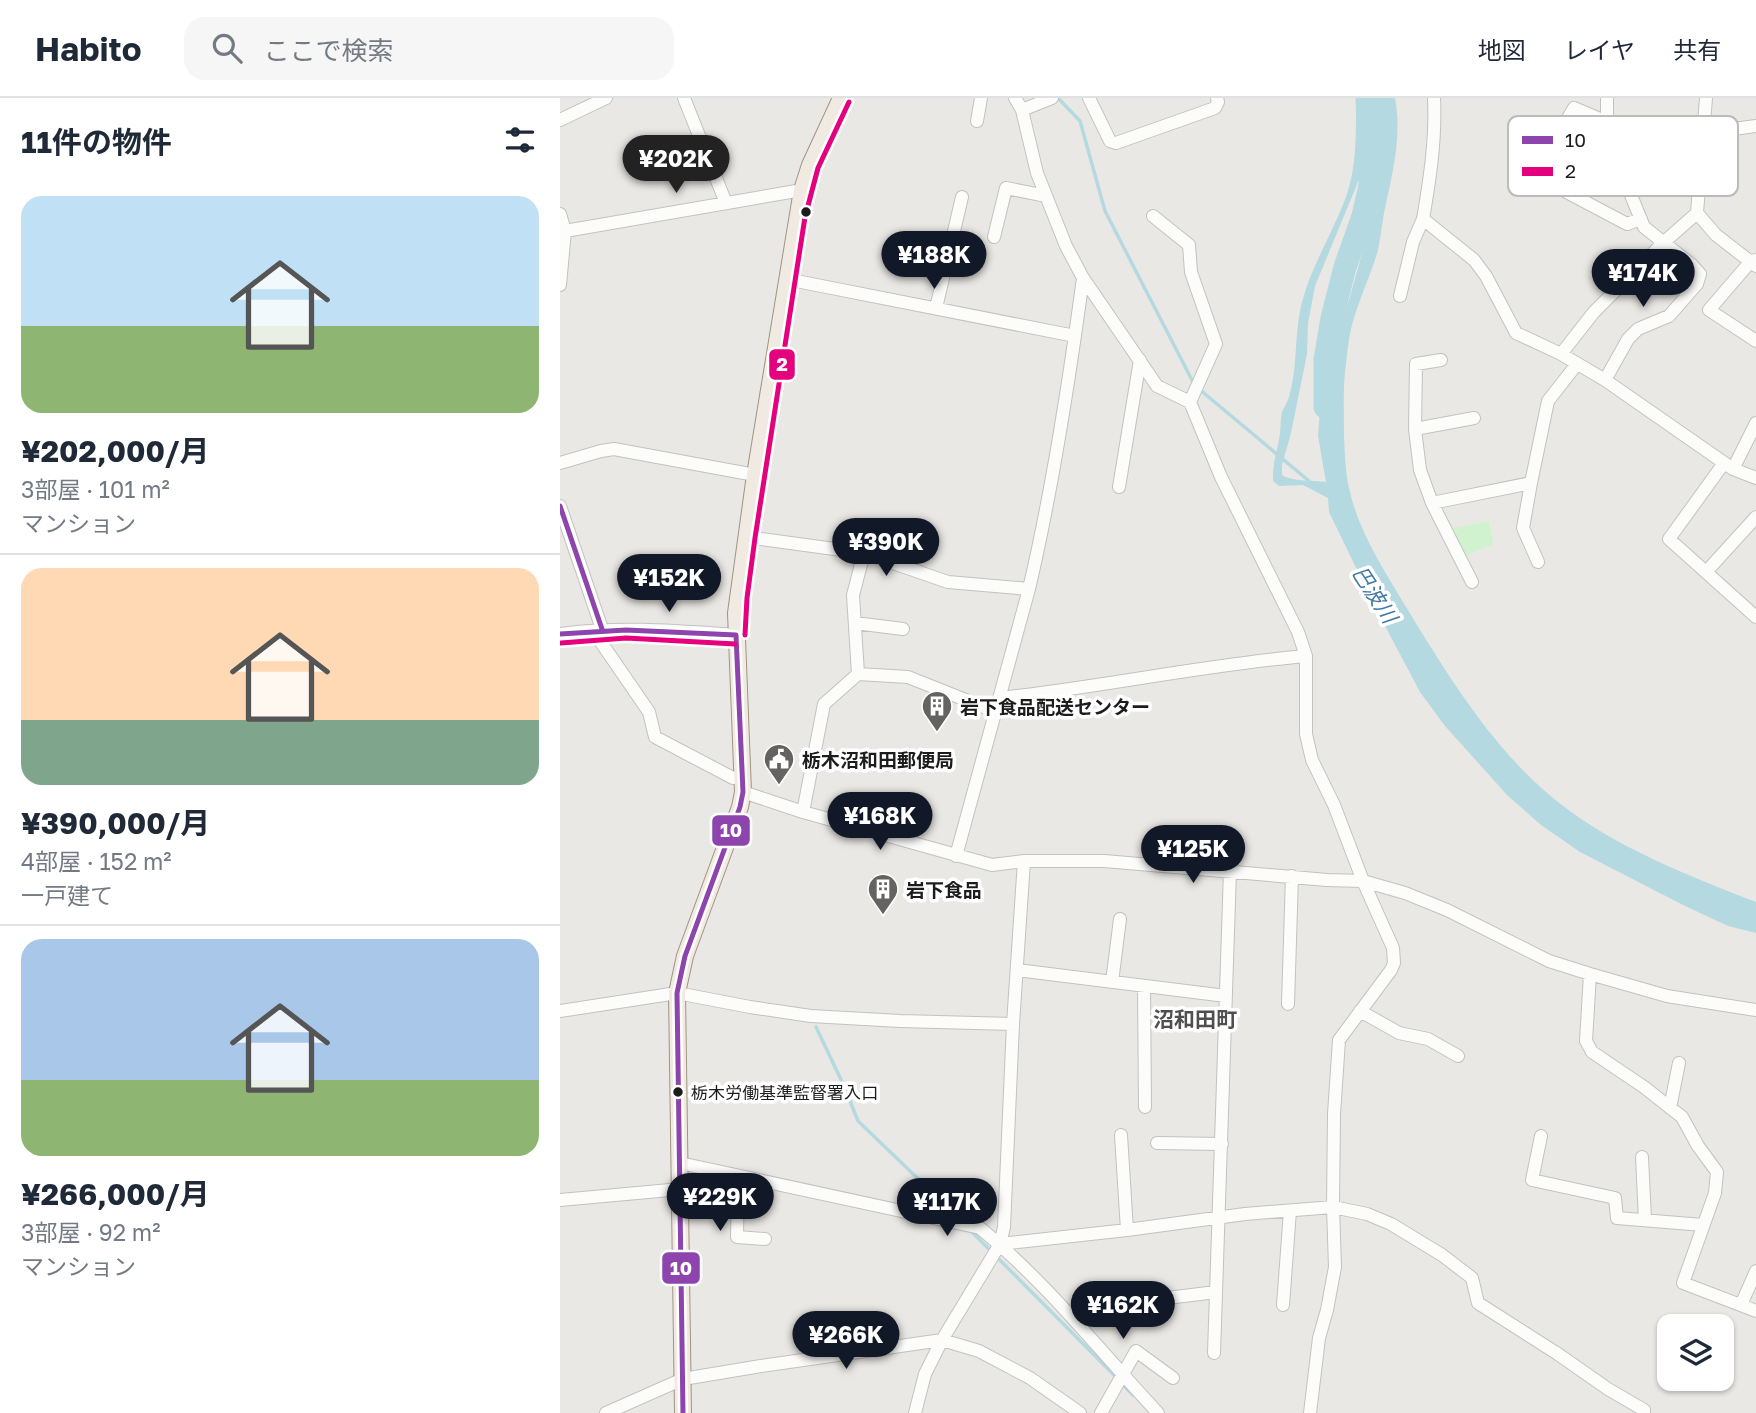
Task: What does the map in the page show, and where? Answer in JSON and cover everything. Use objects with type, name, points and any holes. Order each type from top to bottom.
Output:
[{"type":"main road","points":[[683,1413],[677,993],[685,957],[740,807],[743,785],[736,635],[737,597],[802,190],[810,165],[841,98]]},
{"type":"street","points":[[560,120],[606,98]]},
{"type":"street","points":[[684,98],[726,203]]},
{"type":"street","points":[[976,121],[981,98]]},
{"type":"street","points":[[1015,98],[1022,110],[1037,173],[1066,246],[1083,278],[1157,386],[1190,402],[1221,477],[1298,632],[1306,656],[1306,734],[1312,760],[1334,805],[1363,881],[1393,948],[1394,963],[1391,970],[1339,1040],[1334,1114],[1335,1267],[1319,1338],[1312,1412]]},
{"type":"street","points":[[1022,110],[1052,98]]},
{"type":"street","points":[[1092,99],[1110,141],[1116,143],[1215,108],[1217,98]]},
{"type":"street","points":[[1400,296],[1413,242],[1423,219],[1432,162],[1434,98]]},
{"type":"street","points":[[1607,98],[1607,116]]},
{"type":"street","points":[[1705,116],[1706,98]]},
{"type":"street","points":[[1569,116],[1574,108],[1593,116]]},
{"type":"street","points":[[1738,128],[1756,126]]},
{"type":"street","points":[[994,237],[1006,188],[1046,196]]},
{"type":"street","points":[[563,232],[802,190]]},
{"type":"street","points":[[1574,196],[1627,224],[1640,219]]},
{"type":"street","points":[[1605,380],[1628,339],[1638,329],[1669,316],[1696,284],[1700,274],[1644,227],[1631,196]]},
{"type":"street","points":[[1561,354],[1594,312],[1697,213],[1698,196]]},
{"type":"street","points":[[936,308],[962,197]]},
{"type":"street","points":[[1697,213],[1716,235],[1754,262],[1709,310],[1756,341]]},
{"type":"street","points":[[560,214],[563,232],[560,285]]},
{"type":"street","points":[[1153,216],[1189,245],[1191,272],[1216,344],[1190,402]]},
{"type":"street","points":[[1423,219],[1474,260],[1486,276],[1516,333],[1561,354],[1605,380],[1729,466],[1756,478]]},
{"type":"street","points":[[956,856],[1039,548],[1064,408],[1083,278]]},
{"type":"street","points":[[786,279],[1075,336]]},
{"type":"street","points":[[1119,487],[1140,360]]},
{"type":"street","points":[[1441,360],[1416,364],[1415,429],[1420,470],[1432,503],[1472,582]]},
{"type":"street","points":[[1538,562],[1523,528],[1531,483],[1548,401],[1577,364]]},
{"type":"street","points":[[1415,429],[1474,418]]},
{"type":"street","points":[[1756,423],[1729,466],[1669,539],[1756,617]]},
{"type":"street","points":[[560,463],[601,450],[614,449],[755,475]]},
{"type":"street","points":[[1432,503],[1531,483]]},
{"type":"street","points":[[560,506],[602,629]]},
{"type":"street","points":[[1706,572],[1756,517]]},
{"type":"street","points":[[746,537],[864,553],[948,582],[1029,589]]},
{"type":"street","points":[[858,674],[853,595],[864,553]]},
{"type":"street","points":[[855,623],[903,629]]},
{"type":"street","points":[[560,634],[631,628],[736,635]]},
{"type":"street","points":[[602,629],[596,635],[649,712],[655,737],[743,785],[803,812],[992,865],[1024,861],[1104,861],[1363,881],[1405,893],[1447,910],[1549,961],[1667,996],[1756,1010]]},
{"type":"street","points":[[1000,698],[1306,656]]},
{"type":"street","points":[[803,812],[824,704],[858,674],[908,677],[996,712]]},
{"type":"street","points":[[915,1413],[925,1374],[942,1340],[1000,1244],[1004,1227],[1024,861]]},
{"type":"street","points":[[1214,1353],[1230,871]]},
{"type":"street","points":[[1289,1004],[1292,876]]},
{"type":"street","points":[[1112,982],[1120,919]]},
{"type":"street","points":[[1017,970],[1226,996]]},
{"type":"street","points":[[1590,974],[1586,1041],[1592,1052],[1682,1117],[1717,1172],[1715,1193],[1683,1283],[1756,1311]]},
{"type":"street","points":[[1144,986],[1145,1107]]},
{"type":"street","points":[[560,1011],[677,993],[811,1016],[1013,1024]]},
{"type":"street","points":[[1360,1011],[1399,1034],[1428,1039],[1458,1056]]},
{"type":"street","points":[[1670,1108],[1679,1063]]},
{"type":"street","points":[[1121,1135],[1127,1230]]},
{"type":"street","points":[[1541,1136],[1532,1180],[1615,1198],[1617,1218],[1703,1225]]},
{"type":"street","points":[[1157,1143],[1222,1144]]},
{"type":"street","points":[[1642,1157],[1645,1220]]},
{"type":"street","points":[[680,1163],[980,1228],[1000,1244],[1043,1288],[1158,1413]]},
{"type":"street","points":[[738,1176],[737,1237],[765,1239]]},
{"type":"street","points":[[560,1200],[681,1189]]},
{"type":"street","points":[[1000,1244],[1333,1207],[1367,1214],[1391,1224],[1442,1255],[1472,1278],[1478,1303],[1644,1410],[1644,1413]]},
{"type":"street","points":[[1283,1306],[1290,1211]]},
{"type":"street","points":[[1741,1305],[1756,1271]]},
{"type":"street","points":[[1143,1301],[1216,1292]]},
{"type":"street","points":[[606,1413],[683,1379],[942,1340],[989,1356],[1030,1378],[1080,1413]]},
{"type":"street","points":[[1101,1413],[1136,1350],[1173,1378]]},
{"type":"green space","points":[[1489,521],[1493,544],[1465,556],[1449,529]]},
{"type":"water","points":[[1356,98],[1365,98],[1366,139],[1362,167],[1315,286],[1308,323],[1307,354],[1282,475],[1297,480],[1326,482],[1318,436],[1321,396],[1330,353],[1363,250],[1375,192],[1379,143],[1378,98],[1395,98],[1398,126],[1394,167],[1378,250],[1351,331],[1344,380],[1347,475],[1353,504],[1365,535],[1389,579],[1456,686],[1493,736],[1535,782],[1558,802],[1603,833],[1679,871],[1756,902],[1756,933],[1728,926],[1580,852],[1541,825],[1507,795],[1445,726],[1420,692],[1329,512],[1328,498],[1303,485],[1279,486],[1273,481],[1281,415],[1292,386],[1302,302],[1311,274],[1342,208],[1353,171]]},
{"type":"waterway","points":[[1058,98],[1080,121],[1105,211],[1194,384]]},
{"type":"waterway","name":"巴波川","points":[[1325,407],[1325,360],[1332,318],[1370,186],[1367,98]]},
{"type":"waterway","points":[[1199,389],[1309,481]]},
{"type":"waterway","points":[[816,1027],[858,1121],[961,1220]]},
{"type":"waterway","points":[[971,1231],[1116,1377]]},
{"type":"waterway","points":[[1121,1383],[1133,1395]]},
{"type":"transit line","name":"2","points":[[745,635],[755,538],[805,217],[818,168],[849,102]]},
{"type":"transit line","name":"10","points":[[560,506],[602,629]]},
{"type":"transit line","name":"10","points":[[560,634],[626,630],[736,635]]},
{"type":"transit line","name":"10","points":[[683,1413],[677,993],[685,956],[740,807],[743,792],[736,635]]},
{"type":"transit line","name":"2","points":[[561,643],[626,638],[735,644]]},
{"type":"place","name":"岩下食品配送センター","points":[[937,733]]},
{"type":"place","name":"栃木沼和田郵便局","points":[[779,786]]},
{"type":"place","name":"岩下食品","points":[[883,916]]},
{"type":"place","name":"栃木労働基準監督署入口","points":[[678,1092]]},
{"type":"district","name":"沼和田町","points":[[1195,1019]]}]
